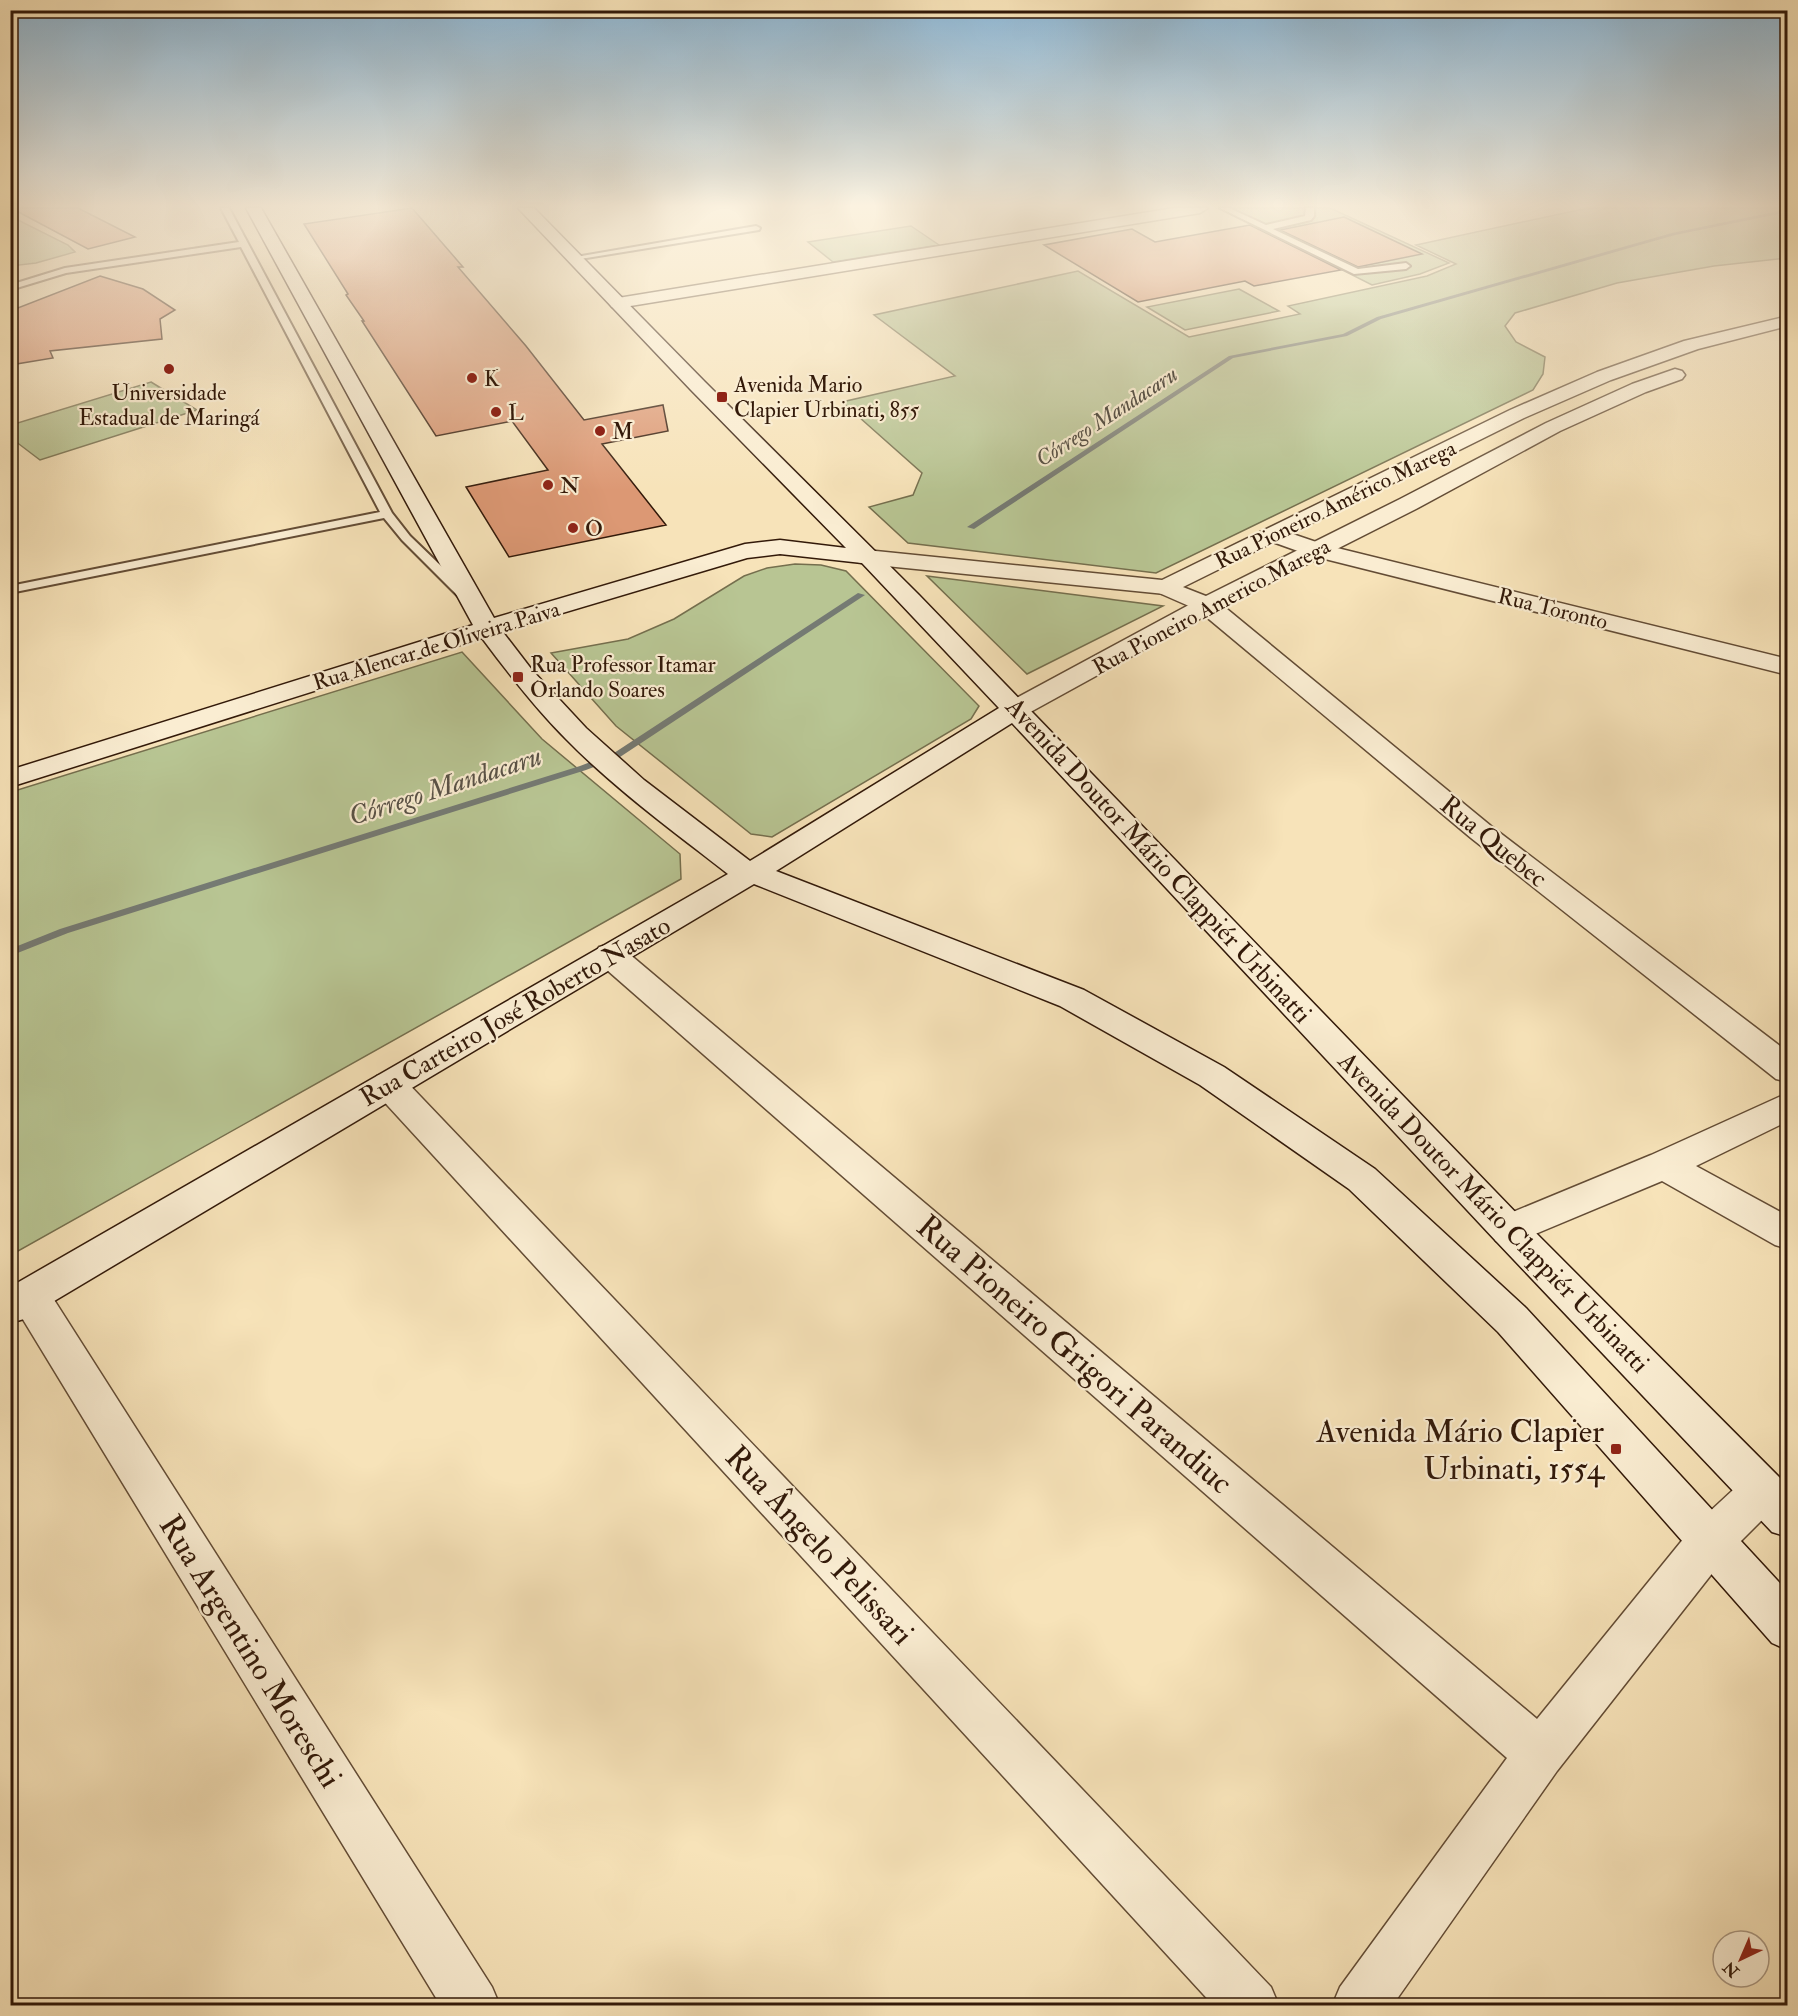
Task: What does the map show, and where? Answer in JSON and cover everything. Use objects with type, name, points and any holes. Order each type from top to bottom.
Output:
[{"type":"street","points":[[305,302],[487,628],[523,675],[576,734],[634,786],[738,867],[1072,998],[1212,1076],[1362,1179],[1512,1320],[1625,1444],[1709,1542],[1788,1627]]},
{"type":"street","points":[[618,303],[624,302]]},
{"type":"street","name":"Avenida Doutor Mário Clappiér Urbinatti","points":[[618,303],[1016,710],[1509,1230],[1775,1504]]},
{"type":"street","name":"Rua Pioneiro Américo Marega","points":[[1165,587],[1275,535],[1517,414],[1604,376],[1691,345],[1788,321]]},
{"type":"street","points":[[1759,348],[1788,340]]},
{"type":"street","name":"Rua Pioneiro Américo Marega","points":[[1408,504],[1553,427],[1639,388],[1693,369]]},
{"type":"street","name":"Rua Pioneiro Americo Marega","points":[[1016,710],[1207,606],[1408,504]]},
{"type":"street","name":"Rua Toronto","points":[[1275,535],[1317,550],[1788,667]]},
{"type":"street","name":"Rua Alencar de Oliveira Paiva","points":[[10,779],[487,628],[745,551],[780,547],[866,557]]},
{"type":"street","points":[[866,557],[1165,587]]},
{"type":"street","name":"Rua Quebec","points":[[1165,587],[1207,606],[1481,832],[1788,1070]]},
{"type":"street","name":"Rua Carteiro José Roberto Nasato","points":[[20,1302],[751,873],[1016,710]]},
{"type":"street","name":"Rua Pioneiro Grigori Parandiuc","points":[[610,955],[1540,1754]]},
{"type":"street","name":"Rua Ângelo Pelissari","points":[[389,1085],[1252,2006]]},
{"type":"street","points":[[1509,1230],[1664,1166],[1788,1106]]},
{"type":"street","points":[[1664,1166],[1788,1234]]},
{"type":"street","name":"Rua Argentino Moreschi","points":[[20,1302],[473,2006]]},
{"type":"street","points":[[1359,2006],[1540,1754],[1709,1542],[1775,1504]]},
{"type":"lane","points":[[274,302],[387,514],[406,538],[473,604]]},
{"type":"lane","points":[[10,590],[387,514]]},
{"type":"green space","points":[[934,302],[1130,302],[1189,337],[1300,314],[1288,306],[1306,302],[1552,302],[1515,313],[1505,326],[1516,342],[1545,357],[1543,374],[1533,390],[1156,573],[908,543],[869,507],[913,495],[922,473],[842,402],[955,376],[874,315]]},
{"type":"green space","points":[[1172,302],[1263,302],[1279,311],[1185,330],[1147,307]]},
{"type":"green space","points":[[151,382],[197,410],[40,460],[11,438],[11,425]]},
{"type":"green space","points":[[795,564],[821,565],[846,571],[979,706],[971,719],[772,837],[751,834],[616,726],[551,653],[628,639],[674,619],[744,576],[767,568]]},
{"type":"green space","points":[[927,576],[1163,606],[1027,674]]},
{"type":"green space","points":[[462,652],[542,739],[680,854],[681,879],[11,1255],[11,792]]},
{"type":"building","points":[[33,302],[163,302],[175,310],[160,319],[162,339],[50,351],[53,358],[10,365],[10,311]]},
{"type":"building","points":[[351,302],[488,302],[584,420],[663,405],[668,431],[602,444],[666,525],[509,557],[466,487],[548,470],[512,421],[436,436],[362,321],[364,321]]},
{"type":"waterway","name":"Córrego Mandacaru","points":[[971,527],[1231,357],[1345,335],[1379,318],[1435,302]]},
{"type":"waterway","name":"Córrego Mandacaru","points":[[10,953],[64,931],[583,768],[617,755],[861,595]]},
{"type":"place","name":"Universidade Estadual de Maringá","points":[[169,369]]},
{"type":"place","name":"K","points":[[472,378]]},
{"type":"place","name":"Avenida Mario Clapier Urbinati, 855","points":[[722,397]]},
{"type":"place","name":"L","points":[[496,412]]},
{"type":"place","name":"M","points":[[600,431]]},
{"type":"place","name":"N","points":[[548,485]]},
{"type":"place","name":"O","points":[[573,528]]},
{"type":"place","name":"Rua Professor Itamar Orlando Soares","points":[[518,677]]},
{"type":"place","name":"Avenida Mário Clapier Urbinati, 1554","points":[[1616,1449]]}]
